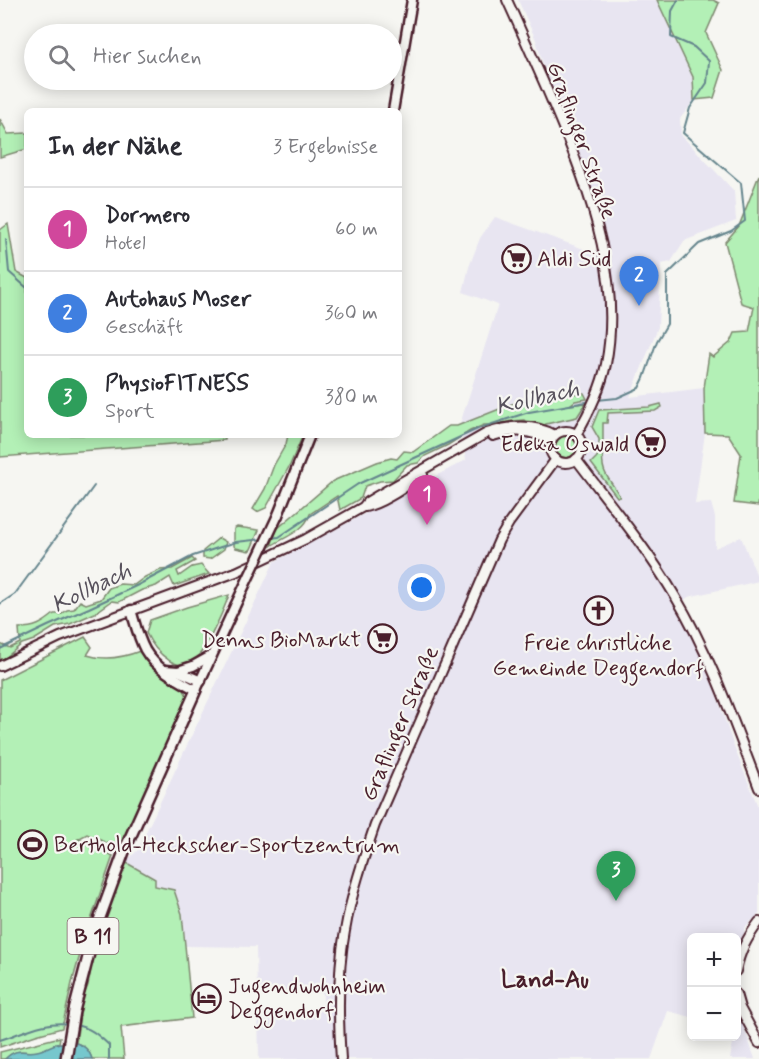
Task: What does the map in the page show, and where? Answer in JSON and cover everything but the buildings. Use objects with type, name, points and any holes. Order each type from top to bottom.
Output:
[{"type":"highway","name":"B 11","points":[[66,1059],[74,1011],[93,934],[125,849],[196,690]]},
{"type":"main road","points":[[402,58],[412,0]]},
{"type":"main road","points":[[394,108],[397,90]]},
{"type":"main road","name":"B 11","points":[[196,690],[278,515],[309,438]]},
{"type":"main road","points":[[131,609],[139,637],[154,661],[172,677],[196,690]]},
{"type":"main road","points":[[178,671],[193,666],[212,655]]},
{"type":"main road","points":[[165,670],[178,671],[201,681]]},
{"type":"street","name":"Graflinger Straße","points":[[507,0],[573,152],[588,193],[607,275],[610,314],[606,366],[592,406],[576,435]]},
{"type":"street","points":[[0,666],[60,637],[236,572],[306,539],[487,434],[503,428],[525,426],[544,429],[553,439]]},
{"type":"street","points":[[565,431],[576,435],[581,446],[576,459],[566,463],[556,459],[550,450],[553,439],[565,431]]},
{"type":"street","name":"Graflinger Straße","points":[[341,1059],[340,983],[345,930],[360,866],[375,825],[499,540],[556,459]]},
{"type":"street","points":[[576,459],[643,546],[693,627],[721,688],[759,788]]},
{"type":"street","points":[[741,952],[759,922]]},
{"type":"street","points":[[741,1010],[759,1043]]},
{"type":"shaded area","points":[[518,0],[657,0],[693,77],[694,100],[680,119],[681,135],[734,191],[736,221],[684,241],[671,262],[661,264],[658,327],[630,397],[704,388],[705,433],[695,504],[711,503],[715,517],[715,548],[741,537],[759,581],[688,597],[677,607],[712,681],[734,747],[759,809],[759,914],[746,926],[741,943],[741,933],[687,933],[687,1016],[668,1011],[651,1059],[259,1059],[258,1012],[323,1011],[323,993],[257,991],[256,947],[185,946],[182,914],[174,890],[155,886],[155,879],[125,862],[137,851],[274,562],[466,460],[460,424],[498,305],[463,292],[480,238],[495,217],[595,253],[608,254],[591,187],[551,91],[536,40]]},
{"type":"shaded area","points":[[741,1020],[755,1059],[730,1059],[733,1041],[741,1041],[741,1033],[744,1033],[741,1032]]},
{"type":"green space","points":[[657,0],[713,0],[719,3],[706,33],[723,70],[714,98],[694,100],[693,77]]},
{"type":"green space","points":[[0,119],[8,134],[24,133],[24,150],[0,157]]},
{"type":"green space","points":[[759,175],[758,506],[734,503],[741,454],[728,434],[705,433],[704,388],[709,354],[713,357],[731,342],[735,333],[749,332],[754,307],[741,303],[725,242],[739,226]]},
{"type":"green space","points":[[8,224],[16,272],[24,276],[24,438],[225,438],[225,440],[0,457],[0,230]]},
{"type":"green space","points":[[584,393],[587,399],[575,401],[570,405],[586,403],[577,417],[544,426],[527,423],[524,420],[484,425],[425,456],[418,463],[407,465],[393,480],[365,486],[361,498],[340,510],[337,496],[310,514],[299,529],[271,546],[277,529],[333,481],[377,462],[391,458],[397,459],[404,451],[413,452],[449,426],[457,426],[512,404],[550,395]]},
{"type":"green space","points":[[661,404],[662,407],[655,411],[608,413],[607,423],[603,423],[603,444],[599,444],[599,439],[592,427],[599,410],[649,407]]},
{"type":"green space","points":[[566,434],[574,438],[578,446],[574,454],[566,458],[558,454],[554,446],[558,438]]},
{"type":"green space","points":[[287,438],[302,438],[290,465],[266,508],[257,512],[253,509]]},
{"type":"green space","points":[[598,451],[603,452],[605,472],[620,497],[617,497],[591,463],[597,457]]},
{"type":"green space","points":[[237,527],[259,530],[249,551],[234,546],[234,529]]},
{"type":"green space","points":[[219,538],[226,542],[224,549],[210,559],[203,558],[203,551]]},
{"type":"green space","points":[[192,558],[195,561],[177,571],[179,576],[192,567],[201,565],[209,574],[174,586],[170,577],[156,586],[142,590],[119,602],[112,601],[95,613],[70,624],[55,627],[34,640],[22,644],[0,660],[0,644],[10,648],[20,643],[19,628],[38,625],[54,614],[62,614],[74,609],[80,601],[86,604],[101,599],[109,588],[120,584],[134,585],[160,570],[172,569]]},
{"type":"green space","points":[[229,595],[206,645],[193,662],[187,665],[176,664],[166,658],[146,633],[150,620]]},
{"type":"green space","name":"Berthold-Heckscher-Sportzentrum","points":[[85,637],[92,647],[87,655],[94,657],[114,658],[140,651],[150,663],[182,686],[187,696],[118,848],[87,834],[78,839],[113,856],[84,940],[62,1028],[0,1047],[0,680]]},
{"type":"green space","points":[[125,862],[155,879],[155,886],[174,890],[182,914],[192,1018],[121,1027],[124,1059],[92,1059],[86,1049],[76,1043],[82,1000],[88,985],[95,946]]},
{"type":"green space","points":[[60,1037],[59,1043],[44,1050],[16,1052],[5,1059],[0,1059],[0,1052]]},
{"type":"water","points":[[58,1043],[76,1043],[90,1053],[92,1059],[5,1059],[17,1052],[42,1050]]},
{"type":"waterway","name":"Kollbach","points":[[597,400],[617,398],[639,388],[657,341],[667,324],[667,275],[699,244],[731,231],[745,221],[741,183],[683,133],[690,108],[707,83],[709,61],[694,47],[671,37],[672,11],[678,0]]},
{"type":"waterway","points":[[6,240],[9,272],[24,285]]},
{"type":"waterway","name":"Kollbach","points":[[270,538],[279,537],[358,484],[480,428],[529,412],[592,401]]},
{"type":"waterway","points":[[0,604],[15,594],[94,486]]},
{"type":"waterway","name":"Kollbach","points":[[0,649],[138,585],[193,556],[236,542],[264,539]]},
{"type":"waterway","name":"Kollbach","points":[[0,1040],[43,1025],[69,1024]]},
{"type":"waterway","name":"Kollbach","points":[[75,1025],[94,1032],[109,1045],[109,1059]]},
{"type":"place","name":"Aldi Süd","points":[[516,258]]},
{"type":"place","name":"Autohaus Moser","points":[[639,306]]},
{"type":"place","name":"Edeka Oswald","points":[[650,443]]},
{"type":"place","name":"Dormero","points":[[427,525]]},
{"type":"place","name":"Freie christliche Gemeinde Deggendorf","points":[[598,610]]},
{"type":"place","name":"Denns BioMarkt","points":[[382,639]]},
{"type":"place","name":"Berthold-Heckscher-Sportzentrum","points":[[33,844]]},
{"type":"place","name":"PhysioFITNESS","points":[[616,901]]},
{"type":"place","name":"Jugendwohnheim Deggendorf","points":[[207,998]]},
{"type":"district","name":"Land-Au","points":[[545,979]]}]
